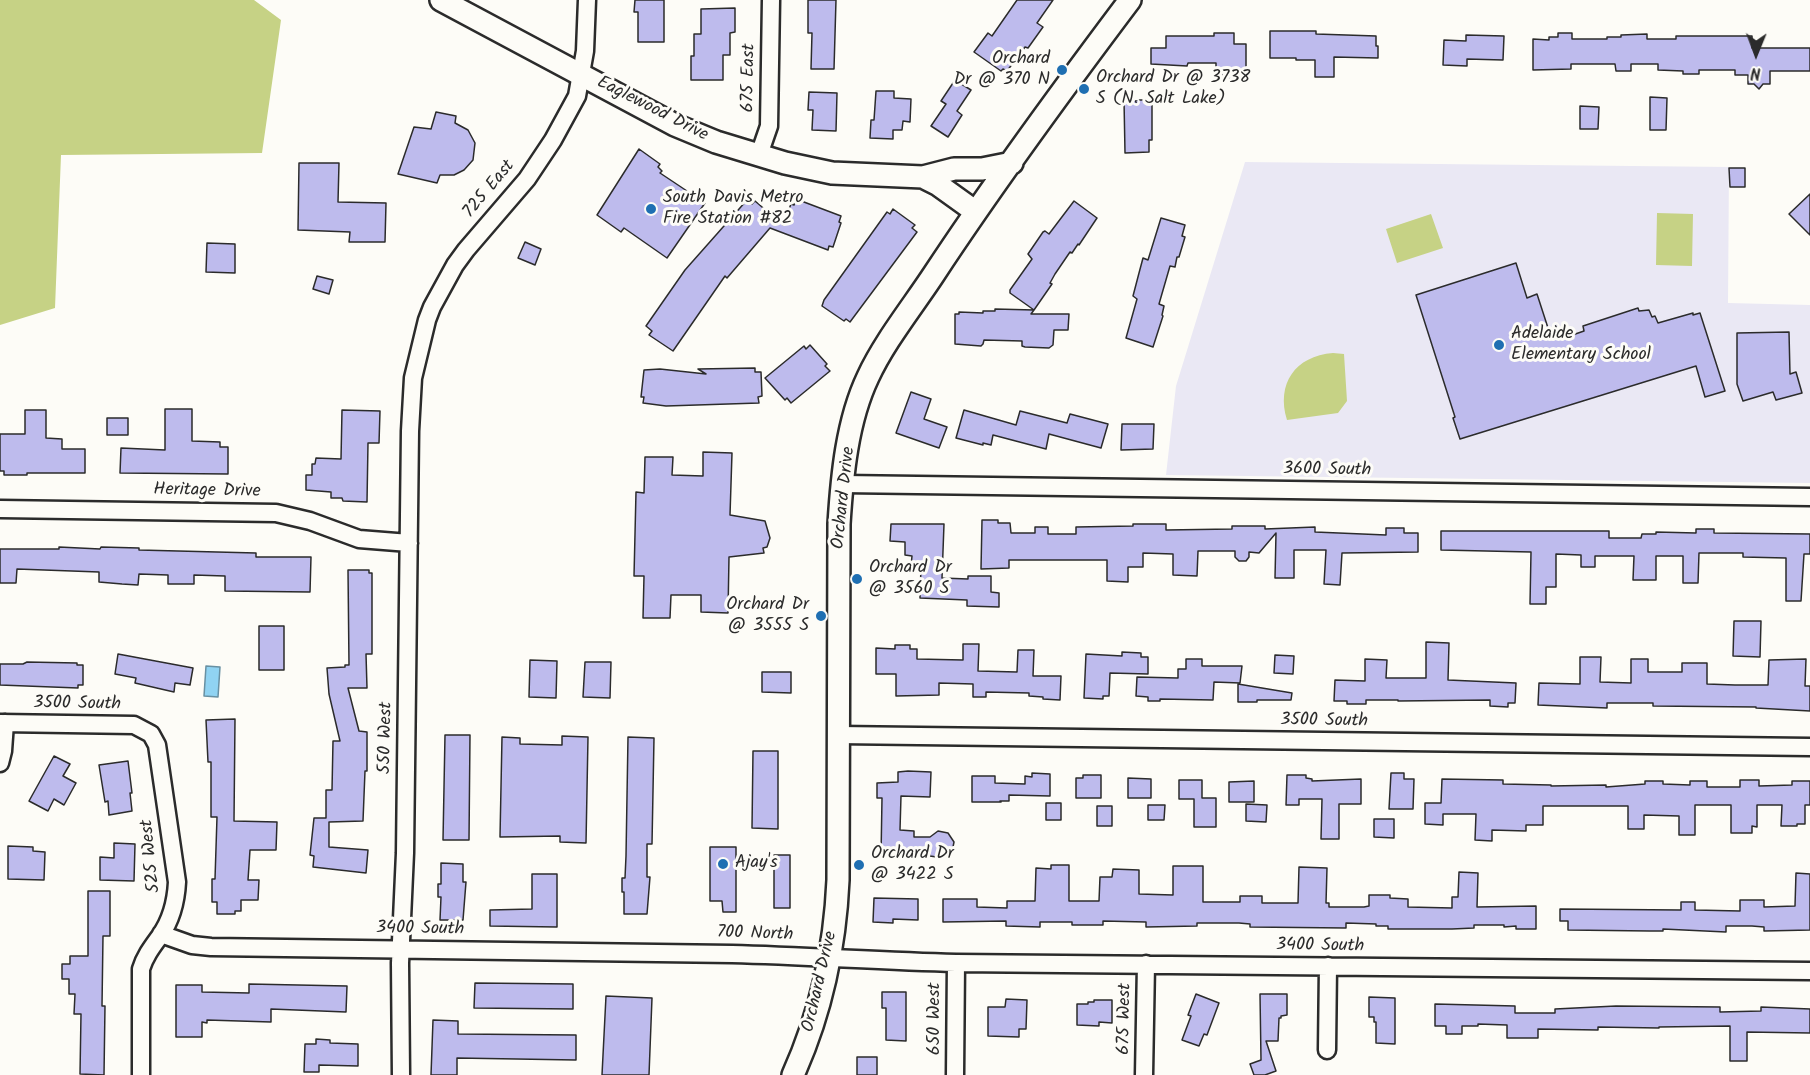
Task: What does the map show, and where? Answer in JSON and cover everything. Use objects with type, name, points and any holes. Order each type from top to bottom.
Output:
[{"type":"main road","name":"Eaglewood Drive","points":[[441,0],[675,125],[716,142],[832,173],[923,177],[937,184],[976,212]]},
{"type":"main road","name":"Orchard Drive","points":[[793,1075],[819,1008],[835,924],[838,880],[839,524],[852,427],[868,376],[976,212],[1057,96],[1129,0]]},
{"type":"main road","points":[[923,177],[954,170],[982,169],[1012,163]]},
{"type":"street","name":"725 East","points":[[411,402],[416,360],[432,307],[466,250],[523,185],[553,140],[577,96],[582,75],[587,0]]},
{"type":"street","name":"675 East","points":[[759,155],[769,126],[771,0]]},
{"type":"street","name":"550 West","points":[[401,1075],[401,950],[405,853],[411,402]]},
{"type":"street","name":"3600 South","points":[[843,484],[1810,497]]},
{"type":"street","name":"Heritage Drive","points":[[0,509],[276,513],[310,521],[359,539],[409,543]]},
{"type":"street","name":"3500 South","points":[[3,723],[127,725],[140,727],[151,734]]},
{"type":"street","points":[[0,763],[3,751],[3,723]]},
{"type":"street","name":"525 West","points":[[141,1075],[141,969],[144,959],[161,934],[173,910],[177,882],[160,756],[151,734]]},
{"type":"street","name":"3500 South","points":[[838,735],[1810,747]]},
{"type":"street","name":"3400 South","points":[[161,934],[202,946],[679,953]]},
{"type":"street","name":"700 North","points":[[679,953],[829,958]]},
{"type":"street","name":"3400 South","points":[[829,958],[956,963],[1810,971]]},
{"type":"street","name":"650 West","points":[[955,1075],[956,963]]},
{"type":"street","name":"675 West","points":[[1144,1075],[1146,964]]},
{"type":"street","points":[[1327,1050],[1328,966]]},
{"type":"shaded area","name":"Adelaide Elementary School","points":[[1245,162],[1729,167],[1728,303],[1810,305],[1810,483],[1166,475],[1176,386]]},
{"type":"green space","points":[[0,0],[254,0],[281,20],[262,153],[61,155],[55,308],[0,325]]},
{"type":"green space","points":[[1657,213],[1693,214],[1692,266],[1656,265]]},
{"type":"green space","points":[[1431,214],[1443,248],[1397,263],[1386,229]]},
{"type":"green space","points":[[1333,353],[1344,354],[1347,401],[1338,413],[1287,420],[1284,395],[1292,374],[1308,360]]},
{"type":"water","points":[[206,666],[220,667],[218,697],[204,696]]},
{"type":"building","points":[[635,0],[664,0],[664,42],[638,42],[638,12],[634,12]]},
{"type":"building","points":[[808,0],[836,0],[834,69],[811,69],[812,33],[808,33]]},
{"type":"building","points":[[1017,0],[1053,0],[1037,23],[1043,27],[1028,48],[1025,47],[1007,71],[1003,69],[1001,71],[974,52],[988,33],[992,36]]},
{"type":"building","points":[[735,8],[735,32],[730,33],[730,55],[723,55],[723,80],[691,80],[694,34],[701,34],[701,9]]},
{"type":"building","points":[[1270,31],[1316,31],[1316,34],[1376,36],[1378,58],[1334,57],[1334,77],[1315,77],[1315,60],[1270,58]]},
{"type":"building","points":[[1214,33],[1234,33],[1234,44],[1246,44],[1246,79],[1222,79],[1222,74],[1216,74],[1216,63],[1188,63],[1187,66],[1151,64],[1151,48],[1166,48],[1166,36],[1214,36]]},
{"type":"building","points":[[1558,33],[1572,33],[1572,39],[1607,39],[1607,37],[1621,37],[1621,35],[1647,34],[1647,39],[1676,39],[1676,36],[1752,36],[1752,48],[1810,48],[1810,71],[1770,71],[1770,84],[1763,84],[1759,89],[1754,84],[1748,84],[1748,75],[1735,75],[1735,70],[1699,70],[1699,74],[1683,74],[1683,71],[1658,70],[1658,64],[1631,64],[1631,71],[1616,71],[1615,64],[1571,64],[1571,69],[1533,70],[1533,39],[1549,40],[1549,37],[1558,37]]},
{"type":"building","points":[[1466,35],[1504,36],[1503,60],[1467,59],[1467,66],[1443,65],[1444,40],[1466,41]]},
{"type":"building","points":[[955,80],[971,90],[957,111],[962,115],[948,137],[931,126],[946,104],[941,101]]},
{"type":"building","points":[[876,91],[894,91],[894,98],[911,99],[910,122],[903,121],[902,130],[893,130],[893,139],[870,138]]},
{"type":"building","points":[[809,92],[837,93],[836,131],[812,130],[813,110],[808,110]]},
{"type":"building","points":[[1650,97],[1667,98],[1666,130],[1650,130]]},
{"type":"building","points":[[1124,100],[1152,100],[1152,140],[1149,140],[1149,152],[1125,153]]},
{"type":"building","points":[[1580,106],[1599,107],[1598,129],[1580,129]]},
{"type":"building","points":[[436,112],[456,116],[455,123],[468,130],[475,143],[473,160],[464,170],[454,175],[440,175],[437,183],[398,174],[414,127],[431,129]]},
{"type":"building","name":"South Davis Metro Fire Station #82","points":[[639,149],[660,164],[658,167],[662,171],[660,173],[705,203],[667,258],[624,228],[621,232],[597,215]]},
{"type":"building","points":[[299,163],[339,163],[338,202],[386,203],[385,242],[349,242],[350,232],[298,230]]},
{"type":"building","points":[[1729,168],[1745,168],[1745,187],[1730,187]]},
{"type":"building","points":[[1810,194],[1810,235],[1789,214]]},
{"type":"building","points":[[796,199],[841,216],[833,247],[829,246],[828,250],[770,228],[727,278],[725,276],[673,351],[649,335],[652,331],[646,326],[685,270],[747,200],[752,204],[755,201],[783,225],[791,204],[794,205]]},
{"type":"building","points":[[1074,201],[1097,218],[1079,245],[1072,253],[1070,252],[1034,310],[1010,293],[1010,290],[1032,259],[1028,254],[1043,232],[1049,234]]},
{"type":"building","points":[[893,209],[915,225],[912,228],[917,232],[850,322],[846,319],[844,321],[822,306],[824,300],[887,212],[890,214]]},
{"type":"building","points":[[1161,218],[1185,225],[1182,236],[1185,237],[1175,267],[1170,266],[1159,304],[1164,306],[1163,316],[1153,347],[1126,338],[1137,299],[1133,296],[1143,258],[1148,260]]},
{"type":"building","points":[[525,242],[541,249],[535,265],[518,258]]},
{"type":"building","points":[[207,243],[235,244],[235,273],[206,272]]},
{"type":"building","points":[[1516,263],[1527,298],[1537,294],[1549,331],[1557,328],[1561,339],[1584,331],[1583,326],[1638,308],[1639,311],[1649,310],[1658,323],[1700,313],[1725,391],[1705,397],[1696,366],[1460,439],[1416,295]]},
{"type":"building","points":[[317,276],[333,280],[329,294],[313,289]]},
{"type":"building","points":[[995,309],[1034,310],[1031,314],[1069,314],[1068,330],[1054,330],[1053,345],[1049,348],[1025,347],[1022,346],[1022,341],[984,340],[981,346],[955,344],[955,314],[959,312],[983,313],[983,311],[995,311]]},
{"type":"building","points":[[1789,332],[1790,374],[1796,372],[1802,393],[1776,400],[1773,392],[1743,401],[1737,384],[1737,333]]},
{"type":"building","points":[[810,345],[827,364],[825,366],[830,371],[791,403],[787,398],[785,400],[765,378],[804,346],[806,349]]},
{"type":"building","points":[[755,368],[755,372],[761,372],[762,396],[758,397],[759,403],[666,406],[643,403],[644,397],[641,397],[644,370],[660,369],[706,374],[698,369]]},
{"type":"building","points":[[911,392],[931,399],[924,419],[947,427],[939,448],[896,433]]},
{"type":"building","points":[[165,409],[192,409],[192,441],[220,442],[220,447],[228,447],[228,474],[120,473],[121,448],[165,450]]},
{"type":"building","points":[[25,410],[46,410],[46,438],[62,439],[62,449],[85,449],[85,473],[4,475],[4,471],[0,471],[0,434],[25,434]]},
{"type":"building","points":[[342,410],[380,411],[379,443],[368,443],[367,502],[343,501],[342,498],[331,498],[331,492],[306,490],[306,475],[312,475],[312,464],[315,464],[316,458],[341,459]]},
{"type":"building","points":[[964,410],[1016,425],[1020,411],[1067,423],[1070,414],[1108,424],[1101,448],[1049,434],[1046,449],[993,435],[991,445],[983,443],[983,445],[956,438]]},
{"type":"building","points":[[107,418],[128,418],[128,435],[107,435]]},
{"type":"building","points":[[1122,424],[1154,424],[1153,449],[1121,450]]},
{"type":"building","points":[[703,452],[732,453],[730,515],[765,521],[770,538],[767,547],[763,548],[764,553],[729,557],[728,613],[701,612],[701,595],[671,595],[670,618],[643,618],[644,576],[634,576],[636,492],[644,493],[645,457],[673,457],[672,475],[703,476]]},
{"type":"building","points":[[982,520],[1010,523],[1011,533],[1035,533],[1035,527],[1048,527],[1048,534],[1076,534],[1076,527],[1133,526],[1133,524],[1166,524],[1166,530],[1232,529],[1232,526],[1265,526],[1265,529],[1315,527],[1315,532],[1386,535],[1386,528],[1404,528],[1404,533],[1418,533],[1418,552],[1342,553],[1340,585],[1324,584],[1326,550],[1294,550],[1294,578],[1275,578],[1276,533],[1259,553],[1249,552],[1246,561],[1239,561],[1235,557],[1235,551],[1198,551],[1197,576],[1173,575],[1173,554],[1143,553],[1143,567],[1128,567],[1128,582],[1107,581],[1107,560],[1009,560],[1009,568],[981,569]]},
{"type":"building","points":[[891,524],[944,524],[942,578],[968,579],[968,576],[991,576],[991,592],[999,593],[999,607],[967,606],[967,600],[920,598],[921,566],[911,566],[912,556],[905,555],[905,542],[890,541]]},
{"type":"building","points":[[1696,529],[1714,529],[1714,533],[1810,534],[1810,554],[1804,554],[1801,601],[1786,601],[1786,558],[1743,557],[1743,553],[1699,553],[1698,583],[1683,583],[1683,556],[1656,556],[1656,580],[1633,580],[1634,556],[1595,556],[1595,567],[1581,567],[1581,555],[1556,554],[1556,587],[1546,587],[1546,604],[1530,604],[1531,552],[1441,550],[1441,531],[1609,531],[1609,538],[1641,538],[1642,534],[1656,534],[1656,532],[1696,533]]},
{"type":"building","points":[[59,547],[256,553],[256,557],[311,557],[310,592],[225,591],[225,576],[194,575],[194,584],[168,584],[168,575],[139,574],[138,585],[99,582],[99,572],[17,569],[16,583],[0,583],[0,549],[59,549]]},
{"type":"building","points":[[348,570],[369,570],[369,573],[372,573],[372,654],[366,654],[367,688],[348,688],[359,731],[367,732],[367,771],[365,771],[363,821],[329,822],[329,847],[368,850],[366,873],[313,867],[314,856],[310,855],[314,818],[326,818],[326,790],[332,790],[333,741],[340,741],[329,694],[327,668],[349,665]]},
{"type":"building","points":[[1734,621],[1761,621],[1760,657],[1733,656]]},
{"type":"building","points":[[259,626],[284,626],[284,670],[259,670]]},
{"type":"building","points":[[1426,642],[1449,643],[1448,680],[1516,683],[1515,703],[1508,703],[1508,707],[1490,706],[1490,700],[1366,700],[1366,704],[1334,701],[1335,680],[1365,681],[1365,659],[1387,660],[1386,678],[1426,678]]},
{"type":"building","points":[[963,644],[979,644],[978,671],[1017,672],[1018,650],[1034,650],[1033,676],[1061,676],[1060,700],[1029,696],[1029,693],[986,692],[986,697],[973,697],[973,684],[939,683],[939,695],[896,696],[896,674],[876,674],[876,648],[895,649],[895,645],[910,645],[910,649],[917,649],[917,659],[963,660]]},
{"type":"building","points":[[1122,652],[1141,653],[1141,657],[1148,657],[1148,674],[1110,673],[1109,696],[1103,696],[1103,699],[1084,698],[1086,654],[1122,656]]},
{"type":"building","points":[[118,654],[193,668],[190,685],[175,683],[174,692],[135,683],[136,678],[115,674]]},
{"type":"building","points":[[1275,655],[1294,656],[1293,674],[1274,673]]},
{"type":"building","points":[[1580,657],[1601,657],[1600,682],[1631,683],[1631,659],[1648,659],[1648,672],[1682,672],[1682,663],[1707,663],[1707,684],[1735,685],[1768,685],[1769,660],[1806,659],[1805,686],[1810,686],[1810,711],[1756,707],[1653,706],[1653,703],[1607,703],[1607,708],[1538,705],[1539,683],[1580,684]]},
{"type":"building","points":[[1186,659],[1202,659],[1202,666],[1242,666],[1240,683],[1214,682],[1213,700],[1160,699],[1160,701],[1148,701],[1148,697],[1136,696],[1137,677],[1178,678],[1178,669],[1186,669]]},
{"type":"building","points":[[530,660],[557,661],[556,698],[529,697]]},
{"type":"building","points":[[27,662],[83,665],[83,685],[78,685],[78,688],[0,685],[0,664]]},
{"type":"building","points":[[585,662],[611,662],[610,698],[583,697]]},
{"type":"building","points":[[762,672],[791,672],[791,693],[762,692]]},
{"type":"building","points":[[1238,684],[1292,693],[1291,700],[1238,702]]},
{"type":"building","points":[[235,719],[234,821],[277,822],[276,850],[250,850],[248,880],[259,880],[258,900],[241,900],[241,911],[235,911],[235,914],[217,914],[217,902],[212,902],[212,879],[215,879],[217,817],[211,817],[211,762],[208,762],[206,720]]},
{"type":"building","points":[[445,735],[470,735],[469,840],[443,840]]},
{"type":"building","points":[[562,736],[588,737],[586,843],[560,842],[560,836],[500,837],[502,737],[520,738],[520,744],[562,745]]},
{"type":"building","points":[[628,737],[654,738],[652,844],[647,844],[647,877],[650,877],[647,914],[624,914],[622,878],[625,878],[626,856]]},
{"type":"building","points":[[753,751],[778,751],[778,829],[752,828]]},
{"type":"building","points":[[54,756],[70,764],[63,776],[76,783],[64,805],[54,799],[48,811],[29,801]]},
{"type":"building","points":[[128,761],[132,811],[109,815],[99,765]]},
{"type":"building","points":[[898,772],[931,772],[930,797],[901,796],[900,830],[914,831],[914,837],[930,837],[938,831],[948,833],[954,842],[952,852],[943,858],[930,856],[929,853],[921,857],[881,857],[882,798],[877,798],[877,783],[898,782]]},
{"type":"building","points":[[1032,773],[1050,774],[1050,796],[1009,795],[1009,801],[972,802],[972,776],[995,776],[995,783],[1025,784],[1025,776],[1032,777]]},
{"type":"building","points":[[1391,773],[1404,773],[1404,779],[1414,779],[1413,809],[1389,809]]},
{"type":"building","points":[[1083,775],[1101,775],[1101,798],[1076,798],[1076,778],[1083,778]]},
{"type":"building","points":[[1287,775],[1306,775],[1306,778],[1312,781],[1361,779],[1361,804],[1339,804],[1339,839],[1321,839],[1322,799],[1299,799],[1299,805],[1286,805]]},
{"type":"building","points":[[1128,778],[1151,779],[1151,798],[1128,798]]},
{"type":"building","points":[[1442,779],[1503,780],[1503,784],[1606,785],[1606,787],[1645,784],[1645,781],[1690,785],[1690,781],[1707,781],[1707,787],[1740,787],[1740,780],[1759,780],[1759,786],[1792,785],[1792,781],[1810,781],[1810,805],[1805,805],[1805,824],[1781,826],[1782,805],[1757,805],[1757,827],[1752,826],[1752,833],[1731,833],[1731,805],[1695,805],[1695,835],[1679,835],[1679,816],[1644,815],[1644,829],[1628,829],[1628,806],[1543,806],[1543,825],[1526,825],[1526,831],[1492,830],[1492,841],[1475,840],[1476,814],[1443,814],[1443,825],[1425,824],[1425,803],[1441,803]]},
{"type":"building","points":[[1179,780],[1202,780],[1202,798],[1216,798],[1216,827],[1194,827],[1194,799],[1179,799]]},
{"type":"building","points":[[1254,781],[1254,802],[1229,802],[1229,782]]},
{"type":"building","points":[[1046,803],[1061,803],[1061,820],[1046,820]]},
{"type":"building","points":[[1246,804],[1267,805],[1266,822],[1246,821]]},
{"type":"building","points":[[1148,805],[1165,805],[1164,820],[1148,820]]},
{"type":"building","points":[[1097,806],[1112,806],[1112,826],[1097,826]]},
{"type":"building","points":[[1374,819],[1394,819],[1394,838],[1374,837]]},
{"type":"building","points":[[114,843],[135,844],[134,881],[100,880],[100,857],[114,858]]},
{"type":"building","points":[[8,846],[33,847],[33,851],[45,852],[44,880],[8,879]]},
{"type":"building","name":"Ajay's","points":[[710,847],[736,847],[736,912],[723,912],[722,901],[710,901]]},
{"type":"building","name":"Ajay's","points":[[774,855],[790,855],[790,908],[774,908]]},
{"type":"building","points":[[441,863],[463,864],[463,882],[466,882],[463,920],[440,920],[441,897],[438,897],[438,884],[441,884]]},
{"type":"building","points":[[1051,865],[1069,865],[1069,901],[1099,901],[1100,877],[1112,877],[1113,869],[1139,870],[1139,894],[1173,895],[1173,866],[1203,866],[1203,902],[1240,902],[1240,896],[1262,896],[1262,903],[1298,903],[1299,867],[1327,868],[1326,903],[1329,903],[1329,907],[1364,907],[1369,906],[1369,895],[1390,895],[1390,898],[1408,899],[1408,907],[1452,908],[1452,897],[1458,897],[1459,872],[1478,873],[1477,907],[1536,906],[1536,929],[1516,929],[1516,926],[1504,927],[1504,925],[1474,925],[1474,928],[1388,929],[1388,926],[1376,926],[1376,924],[1346,923],[1346,928],[1250,927],[1250,924],[1239,923],[1197,923],[1197,926],[1146,927],[1146,922],[1103,921],[1103,925],[1040,922],[1040,927],[1006,926],[1006,921],[943,922],[943,899],[977,899],[977,907],[1007,908],[1007,901],[1035,901],[1036,868],[1051,869]]},
{"type":"building","points":[[1796,873],[1810,874],[1810,930],[1764,931],[1764,927],[1726,926],[1726,932],[1663,929],[1663,931],[1568,930],[1568,921],[1560,921],[1560,909],[1681,910],[1681,902],[1695,902],[1695,910],[1740,911],[1740,900],[1764,900],[1764,907],[1795,906]]},
{"type":"building","points":[[532,874],[557,874],[557,927],[490,926],[490,910],[532,909]]},
{"type":"building","points":[[88,891],[110,891],[110,936],[103,936],[104,1075],[80,1074],[81,1014],[74,1014],[75,994],[69,994],[69,979],[62,979],[62,964],[70,964],[70,956],[88,956]]},
{"type":"building","points":[[874,898],[918,899],[918,920],[893,919],[893,923],[873,922]]},
{"type":"building","points":[[475,983],[573,984],[573,1009],[474,1008]]},
{"type":"building","points":[[249,984],[347,986],[346,1012],[271,1009],[271,1022],[207,1020],[207,1023],[202,1022],[202,1037],[176,1037],[176,985],[202,985],[202,992],[249,993]]},
{"type":"building","points":[[882,992],[906,992],[906,1041],[886,1040],[886,1008],[882,1008]]},
{"type":"building","points":[[1196,994],[1219,1003],[1207,1035],[1204,1034],[1199,1046],[1182,1040]]},
{"type":"building","points":[[1260,994],[1287,994],[1287,1015],[1279,1018],[1278,1041],[1266,1041],[1276,1071],[1265,1075],[1254,1075],[1250,1064],[1261,1060]]},
{"type":"building","points":[[606,996],[652,998],[649,1075],[602,1075]]},
{"type":"building","points":[[1369,997],[1395,998],[1395,1044],[1376,1043],[1376,1022],[1374,1022],[1374,1017],[1369,1017]]},
{"type":"building","points":[[1006,999],[1027,1000],[1026,1029],[1019,1029],[1019,1037],[988,1036],[988,1007],[1005,1007]]},
{"type":"building","points":[[1094,1000],[1112,1000],[1112,1023],[1099,1022],[1099,1026],[1077,1025],[1077,1004],[1088,1004]]},
{"type":"building","points":[[1435,1004],[1515,1006],[1515,1013],[1555,1013],[1555,1009],[1616,1006],[1720,1007],[1720,1012],[1761,1011],[1761,1007],[1810,1009],[1810,1033],[1747,1032],[1747,1061],[1730,1061],[1730,1026],[1598,1027],[1598,1030],[1538,1029],[1538,1038],[1507,1038],[1507,1025],[1478,1024],[1478,1026],[1462,1026],[1462,1034],[1446,1034],[1446,1026],[1435,1026]]},
{"type":"building","points":[[433,1020],[458,1021],[458,1034],[576,1035],[576,1060],[457,1058],[457,1075],[431,1075]]},
{"type":"building","points":[[316,1039],[330,1040],[330,1043],[358,1044],[358,1066],[319,1065],[319,1072],[304,1072],[305,1044],[316,1044]]},
{"type":"building","points":[[857,1057],[877,1057],[877,1075],[857,1075]]},
{"type":"place","name":"Orchard Dr @ 370 N","points":[[1062,70]]},
{"type":"place","name":"Orchard Dr @ 3738 S (N. Salt Lake)","points":[[1084,89]]},
{"type":"place","name":"South Davis Metro Fire Station #82","points":[[651,209]]},
{"type":"place","name":"Adelaide Elementary School","points":[[1499,345]]},
{"type":"place","name":"Orchard Dr @ 3560 S","points":[[857,579]]},
{"type":"place","name":"Orchard Dr @ 3555 S","points":[[821,616]]},
{"type":"place","name":"Ajay's","points":[[723,864]]},
{"type":"place","name":"Orchard Dr @ 3422 S","points":[[859,865]]}]
